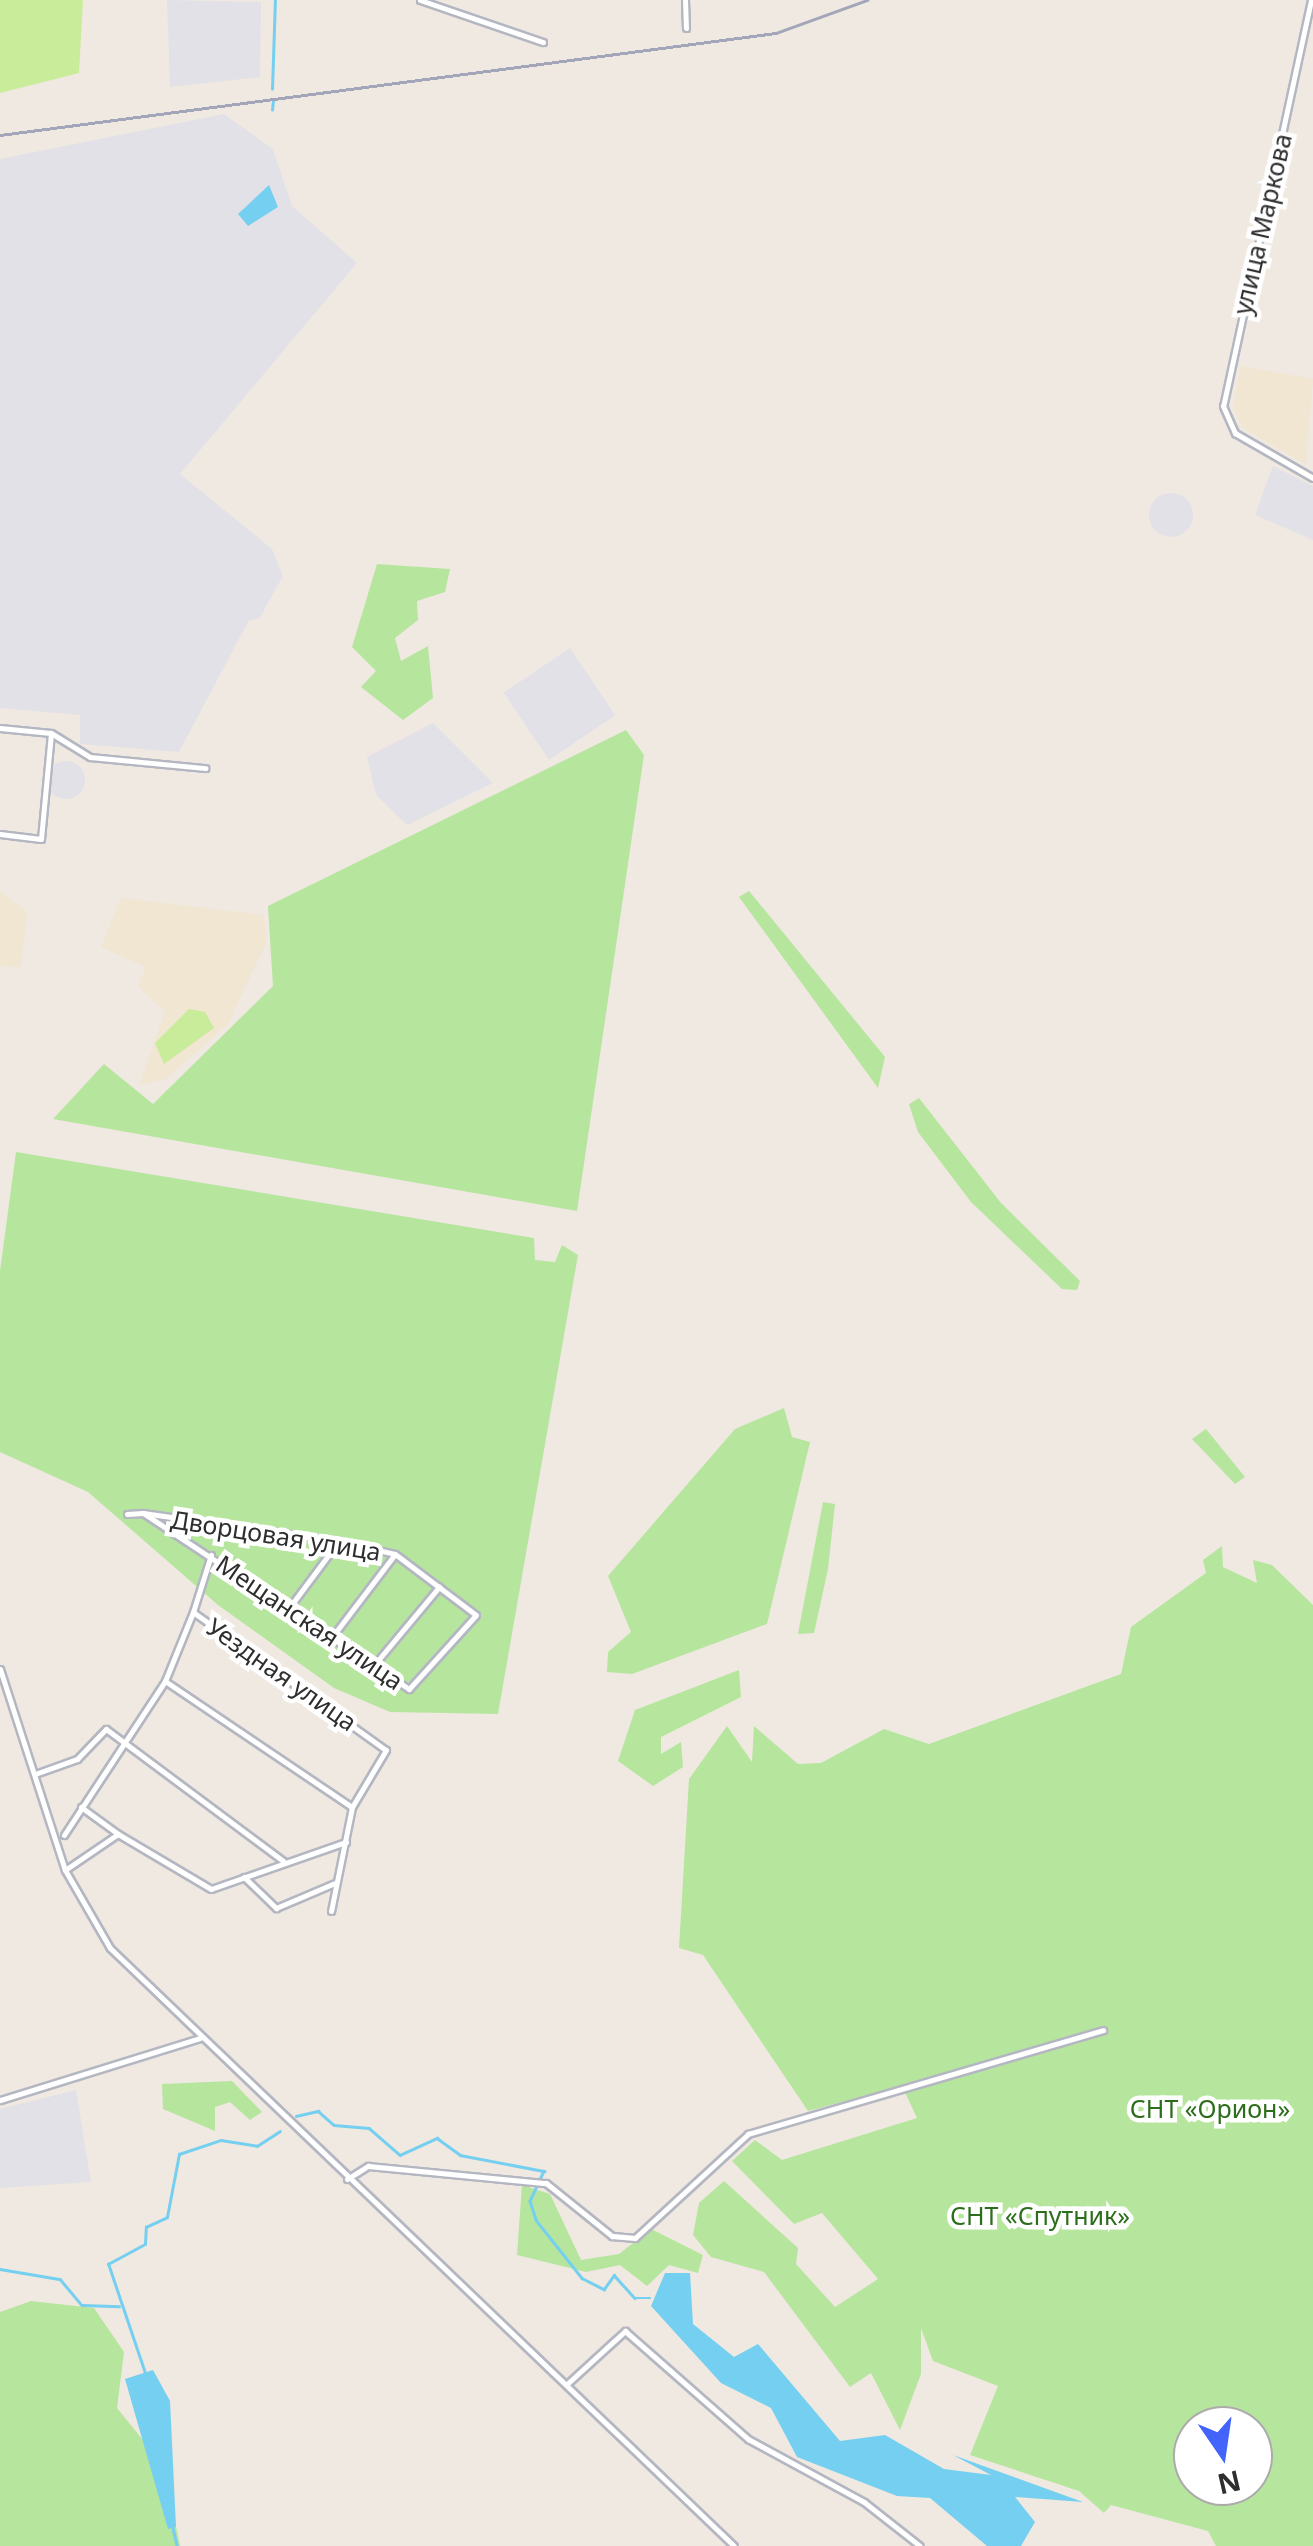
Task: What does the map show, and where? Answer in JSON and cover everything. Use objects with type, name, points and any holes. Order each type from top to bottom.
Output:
[{"type":"street","points":[[420,0],[543,42]]},
{"type":"street","points":[[684,0],[686,28]]},
{"type":"street","name":"улица Маркова","points":[[1311,0],[1225,388],[1236,433],[1313,478]]},
{"type":"street","points":[[0,728],[51,732],[90,757],[205,768]]},
{"type":"street","points":[[0,834],[40,839],[51,732]]},
{"type":"street","name":"Дворцовая улица","points":[[127,1514],[143,1513],[338,1541],[395,1554],[469,1605],[476,1614],[424,1682]]},
{"type":"street","name":"Мещанская улица","points":[[143,1513],[409,1689],[424,1682]]},
{"type":"street","points":[[289,1608],[338,1541]]},
{"type":"street","points":[[332,1637],[395,1554]]},
{"type":"street","points":[[193,1612],[210,1555]]},
{"type":"street","points":[[374,1665],[440,1586]]},
{"type":"street","name":"Уездная улица","points":[[64,1835],[165,1681],[193,1612],[383,1744],[352,1807]]},
{"type":"street","points":[[0,1669],[65,1870],[110,1948],[734,2546]]},
{"type":"street","points":[[165,1681],[352,1807],[331,1911]]},
{"type":"street","points":[[35,1774],[78,1759],[106,1730],[285,1862]]},
{"type":"street","points":[[82,1808],[184,1881],[210,1889],[347,1842]]},
{"type":"street","points":[[65,1870],[118,1834]]},
{"type":"street","points":[[244,1877],[276,1908],[334,1883]]},
{"type":"street","points":[[348,2179],[368,2166],[567,2193],[612,2236],[635,2238],[748,2134],[1103,2030]]},
{"type":"street","points":[[0,2100],[200,2038]]},
{"type":"street","points":[[567,2384],[625,2331],[748,2438],[864,2502],[920,2546]]},
{"type":"shaded area","points":[[167,0],[261,2],[260,77],[170,87]]},
{"type":"shaded area","points":[[224,114],[273,149],[292,206],[357,263],[180,474],[272,549],[283,576],[259,619],[249,620],[179,752],[80,744],[80,715],[0,708],[0,159]]},
{"type":"shaded area","points":[[1241,366],[1313,379],[1306,465],[1242,427],[1233,406]]},
{"type":"shaded area","points":[[1273,466],[1313,486],[1313,540],[1255,515]]},
{"type":"shaded area","points":[[1171,493],[1186,500],[1193,515],[1186,530],[1171,537],[1156,530],[1149,515],[1156,500]]},
{"type":"shaded area","points":[[570,648],[615,715],[549,760],[504,693]]},
{"type":"shaded area","points":[[433,723],[493,783],[407,825],[376,795],[367,757]]},
{"type":"shaded area","points":[[66,761],[79,767],[85,780],[79,793],[66,799],[53,793],[47,780],[53,767]]},
{"type":"shaded area","points":[[0,891],[27,912],[21,967],[0,966]]},
{"type":"shaded area","points":[[121,898],[264,915],[266,943],[228,1024],[166,1079],[139,1085],[165,1012],[138,986],[146,967],[101,947]]},
{"type":"shaded area","points":[[76,2090],[91,2182],[0,2188],[0,2109]]},
{"type":"green space","points":[[0,0],[83,0],[79,73],[0,93]]},
{"type":"green space","points":[[377,564],[450,569],[445,592],[417,601],[418,620],[395,638],[401,661],[428,646],[433,698],[403,720],[361,687],[376,671],[352,647]]},
{"type":"green space","points":[[626,730],[644,755],[577,1211],[53,1119],[104,1064],[153,1104],[273,986],[268,906]]},
{"type":"green space","points":[[749,891],[885,1057],[878,1088],[739,897]]},
{"type":"green space","points":[[189,1009],[205,1012],[214,1028],[164,1064],[155,1043]]},
{"type":"green space","points":[[919,1098],[1001,1203],[1080,1281],[1077,1290],[1062,1289],[971,1202],[918,1132],[909,1104]]},
{"type":"green space","points":[[16,1152],[534,1238],[535,1260],[555,1262],[562,1245],[578,1255],[498,1714],[390,1712],[334,1688],[218,1605],[88,1492],[0,1452],[0,1271]]},
{"type":"green space","points":[[784,1408],[792,1437],[810,1442],[767,1624],[632,1674],[607,1672],[608,1652],[631,1632],[608,1576],[735,1429]]},
{"type":"green space","points":[[1206,1429],[1245,1477],[1235,1484],[1192,1439]]},
{"type":"green space","points":[[823,1502],[835,1504],[828,1569],[814,1633],[798,1634]]},
{"type":"green space","points":[[1222,1546],[1223,1567],[1257,1583],[1253,1560],[1272,1565],[1313,1605],[1313,2546],[1216,2546],[1208,2531],[1111,2505],[1104,2513],[1079,2491],[970,2455],[998,2386],[933,2361],[921,2328],[921,2374],[900,2430],[871,2373],[850,2387],[764,2272],[711,2257],[693,2235],[699,2203],[724,2181],[798,2248],[796,2264],[835,2307],[878,2279],[822,2213],[794,2224],[732,2161],[755,2140],[782,2160],[917,2118],[902,2086],[808,2111],[703,1955],[679,1948],[689,1779],[727,1726],[752,1762],[754,1726],[798,1764],[821,1763],[884,1729],[929,1744],[1121,1674],[1131,1627],[1206,1573],[1203,1560]]},
{"type":"green space","points":[[739,1670],[741,1697],[661,1737],[661,1754],[681,1742],[683,1767],[653,1786],[618,1761],[635,1710]]},
{"type":"green space","points":[[232,2081],[262,2112],[250,2120],[230,2102],[215,2107],[215,2131],[163,2109],[162,2084]]},
{"type":"green space","points":[[522,2185],[550,2194],[581,2260],[619,2254],[651,2229],[703,2255],[698,2273],[669,2265],[647,2286],[620,2265],[586,2272],[517,2255]]},
{"type":"green space","points":[[31,2301],[94,2308],[124,2352],[117,2408],[164,2466],[180,2546],[0,2546],[0,2312]]},
{"type":"water","points":[[269,185],[278,207],[248,226],[238,214]]},
{"type":"water","points":[[665,2273],[690,2273],[693,2324],[734,2357],[758,2344],[840,2441],[885,2435],[944,2469],[991,2475],[953,2455],[1083,2502],[1015,2497],[1035,2522],[1021,2546],[987,2546],[930,2498],[897,2496],[797,2457],[771,2408],[721,2383],[651,2306]]},
{"type":"water","points":[[153,2370],[170,2401],[176,2527],[168,2529],[125,2379]]},
{"type":"waterway","points":[[272,89],[275,0]]},
{"type":"waterway","points":[[272,110],[273,100]]},
{"type":"waterway","points":[[296,2116],[318,2111],[334,2125],[369,2128],[400,2155],[437,2138],[460,2155],[544,2171],[530,2201],[536,2220],[582,2278],[604,2289],[614,2275],[635,2298],[650,2298]]},
{"type":"waterway","points":[[145,2373],[108,2264],[145,2244],[146,2227],[167,2217],[179,2154],[221,2140],[257,2146],[280,2131]]},
{"type":"waterway","points":[[0,2269],[60,2279],[82,2305],[119,2306]]},
{"type":"waterway","points":[[173,2528],[177,2546]]},
{"type":"railway","points":[[0,135],[776,33],[867,0]]},
{"type":"park label","name":"СНТ «Орион»","points":[[1210,2108]]},
{"type":"park label","name":"СНТ «Спутник»","points":[[1040,2215]]}]
